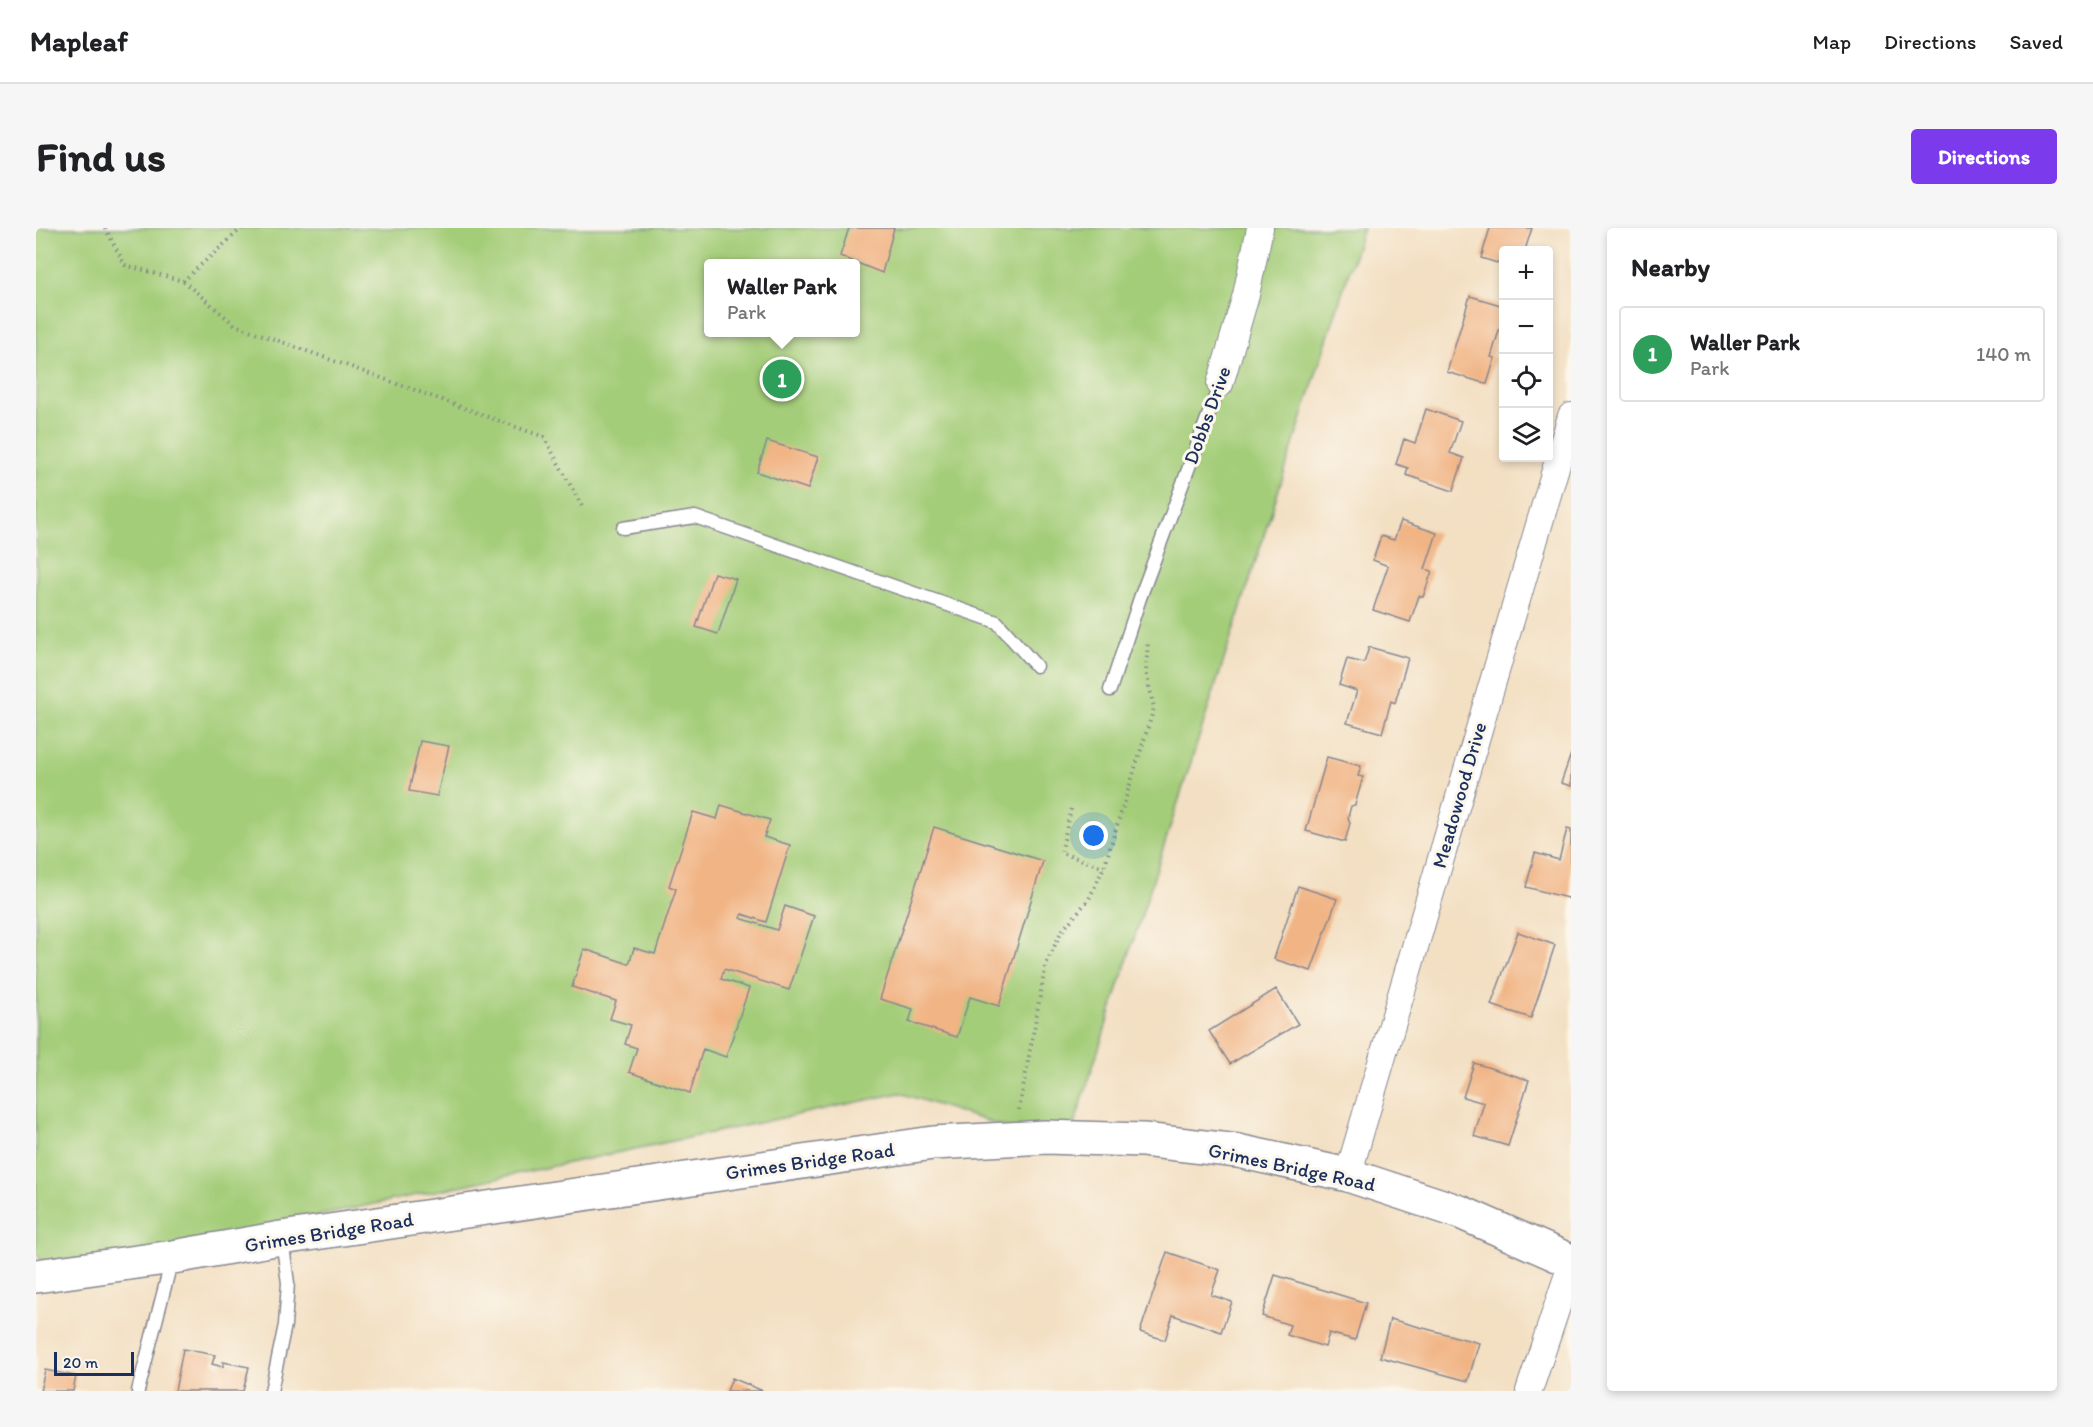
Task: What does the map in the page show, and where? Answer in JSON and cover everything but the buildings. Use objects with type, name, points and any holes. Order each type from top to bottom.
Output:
[{"type":"street","name":"Dobbs Drive","points":[[1220,384],[1246,295],[1260,228]]},
{"type":"street","name":"Meadowood Drive","points":[[1348,1175],[1571,416]]},
{"type":"street","name":"Grimes Bridge Road","points":[[36,1276],[933,1143],[1045,1137],[1143,1140],[1238,1151],[1348,1175],[1460,1212],[1571,1263]]},
{"type":"street","points":[[1529,1391],[1571,1263]]},
{"type":"lane","name":"Dobbs Drive","points":[[1110,690],[1140,598],[1220,384]]},
{"type":"lane","points":[[623,528],[695,517],[997,622],[1035,666]]},
{"type":"lane","points":[[271,1391],[285,1325],[288,1283],[281,1238]]},
{"type":"lane","points":[[138,1391],[173,1257]]},
{"type":"path","points":[[105,228],[125,265],[183,281],[235,326],[544,437],[584,510]]},
{"type":"path","points":[[183,281],[242,228]]},
{"type":"path","points":[[1017,1139],[1018,1115],[1046,964],[1061,932],[1089,899],[1104,867],[1154,708],[1146,672],[1148,638]]},
{"type":"path","points":[[1071,809],[1061,853],[1104,867]]},
{"type":"green space","points":[[36,228],[1363,228],[1067,1147],[900,1093],[175,1246],[56,1278],[36,1253]]},
{"type":"place","name":"Waller Park","points":[[782,379]]}]
